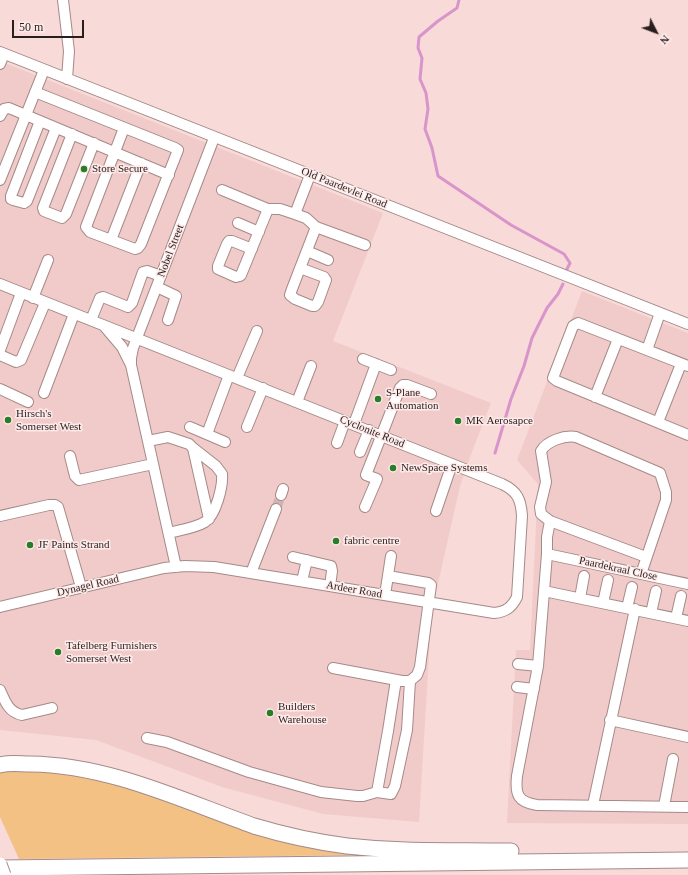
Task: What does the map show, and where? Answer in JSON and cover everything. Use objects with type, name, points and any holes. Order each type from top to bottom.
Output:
[{"type":"highway","points":[[1,764],[61,766],[98,772],[139,784],[254,826],[274,832],[327,843],[390,849],[583,852],[621,860]]},
{"type":"highway","points":[[0,868],[688,860]]},
{"type":"main road","points":[[0,864],[4,875]]},
{"type":"street","points":[[63,0],[69,51],[67,79]]},
{"type":"street","points":[[0,64],[2,53]]},
{"type":"street","name":"Old Paardevlei Road","points":[[2,53],[688,324]]},
{"type":"street","points":[[0,180],[44,70]]},
{"type":"street","points":[[35,92],[178,149],[179,152],[138,248],[132,249],[90,232],[86,227],[124,128]]},
{"type":"street","points":[[0,116],[2,111],[7,108],[169,175]]},
{"type":"street","points":[[40,121],[11,196],[11,199],[13,200],[23,203],[27,201],[56,128]]},
{"type":"street","points":[[72,134],[43,208],[46,213],[62,218],[66,214],[94,143]]},
{"type":"street","name":"Nobel Street","points":[[131,365],[132,353],[137,338],[214,138]]},
{"type":"street","points":[[111,240],[141,163]]},
{"type":"street","points":[[295,214],[310,175]]},
{"type":"street","points":[[222,190],[268,209],[280,209],[306,218],[316,227],[365,245]]},
{"type":"street","points":[[252,249],[268,209]]},
{"type":"street","points":[[238,223],[259,232]]},
{"type":"street","points":[[300,268],[316,227]]},
{"type":"street","points":[[307,251],[328,260]]},
{"type":"street","points":[[33,298],[48,260]]},
{"type":"street","points":[[91,320],[100,298],[103,297],[128,307],[132,303],[143,272],[146,271],[161,276]]},
{"type":"street","points":[[0,284],[137,338]]},
{"type":"street","points":[[157,287],[176,296],[168,320]]},
{"type":"street","points":[[0,350],[21,293]]},
{"type":"street","points":[[0,355],[16,362],[21,360],[46,302]]},
{"type":"street","points":[[646,350],[660,313]]},
{"type":"street","points":[[44,393],[74,314]]},
{"type":"street","points":[[658,422],[685,365],[576,323],[573,326],[561,356],[554,379],[688,435]]},
{"type":"street","name":"Nobel Street","points":[[102,325],[122,347],[131,365],[176,567]]},
{"type":"street","points":[[207,434],[233,376],[257,331]]},
{"type":"street","name":"Cyclonite Road","points":[[137,338],[511,488],[518,496],[522,506],[518,588]]},
{"type":"street","points":[[595,397],[618,339]]},
{"type":"street","points":[[363,359],[391,370]]},
{"type":"street","points":[[337,443],[349,423],[376,364]]},
{"type":"street","points":[[297,402],[311,366]]},
{"type":"street","points":[[365,507],[377,479],[366,475],[401,386],[407,385],[431,394]]},
{"type":"street","points":[[247,427],[262,388]]},
{"type":"street","points":[[0,389],[28,402]]},
{"type":"street","points":[[190,427],[225,442]]},
{"type":"street","points":[[360,452],[368,430]]},
{"type":"street","points":[[148,441],[164,437],[189,444],[216,466],[222,474],[222,484],[218,499],[209,519],[203,523],[169,533]]},
{"type":"street","points":[[640,574],[646,558],[666,500],[661,475],[657,471],[576,437],[568,437],[550,442],[544,447],[541,451],[546,482],[540,511],[543,517],[646,558]]},
{"type":"street","points":[[194,448],[209,519]]},
{"type":"street","points":[[70,456],[75,476],[79,480],[153,464]]},
{"type":"street","points":[[436,511],[452,464]]},
{"type":"street","points":[[0,516],[50,504],[58,507],[81,587]]},
{"type":"street","points":[[251,573],[276,509]]},
{"type":"street","points":[[550,521],[547,537],[538,666],[517,776],[516,785],[519,798],[528,804],[537,805],[688,807]]},
{"type":"street","name":"Paardekraal Close","points":[[547,554],[688,584]]},
{"type":"street","points":[[294,556],[332,567],[330,586]]},
{"type":"street","points":[[385,595],[391,556]]},
{"type":"street","points":[[302,581],[307,560]]},
{"type":"street","name":"Ardeer Road","points":[[176,567],[214,567],[494,613],[508,609],[513,604],[517,597],[518,588]]},
{"type":"street","name":"Dynagel Road","points":[[0,606],[164,568],[176,567]]},
{"type":"street","points":[[333,668],[396,680],[410,681],[417,675],[420,666],[431,587],[430,584],[388,576]]},
{"type":"street","points":[[580,598],[584,576]]},
{"type":"street","points":[[603,602],[608,580]]},
{"type":"street","points":[[593,806],[631,609],[632,587]]},
{"type":"street","points":[[544,591],[603,602],[688,621]]},
{"type":"street","points":[[651,613],[656,591]]},
{"type":"street","points":[[676,618],[681,596]]},
{"type":"street","points":[[518,664],[538,666]]},
{"type":"street","points":[[377,792],[396,680]]},
{"type":"street","points":[[147,738],[167,742],[249,772],[321,792],[357,796],[377,792],[391,794],[394,791],[407,730],[410,681]]},
{"type":"street","points":[[517,687],[534,690]]},
{"type":"street","points":[[0,690],[6,705],[17,714],[22,715],[52,708]]},
{"type":"street","points":[[610,720],[688,737]]},
{"type":"street","points":[[664,806],[673,759]]},
{"type":"shaded area","points":[[0,61],[383,213],[333,341],[491,403],[460,486],[435,597],[431,621],[419,822],[323,814],[222,787],[96,740],[0,730]]},
{"type":"shaded area","points":[[582,291],[688,333],[688,824],[507,823],[516,650],[530,650],[538,484],[517,460]]},
{"type":"shaded area","points":[[27,769],[91,777],[360,852],[360,855],[19,859],[0,817],[0,771]]},
{"type":"waterway","points":[[459,0],[457,8],[419,37],[418,48],[422,58],[420,79],[426,93],[428,109],[425,129],[432,148],[438,176],[511,225],[564,254],[570,263],[567,269]]},
{"type":"waterway","points":[[495,453],[511,399],[524,366],[532,338],[547,308],[558,294],[563,284]]},
{"type":"tunnel","points":[[276,509],[281,495]]},
{"type":"place","name":"Store Secure","points":[[84,169]]},
{"type":"place","name":"S-Plane Automation","points":[[378,399]]},
{"type":"place","name":"Hirsch's Somerset West","points":[[8,420]]},
{"type":"place","name":"MK Aerosapce","points":[[458,421]]},
{"type":"place","name":"NewSpace Systems","points":[[393,468]]},
{"type":"place","name":"fabric centre","points":[[336,541]]},
{"type":"place","name":"JF Paints Strand","points":[[30,545]]},
{"type":"place","name":"Tafelberg Furnishers Somerset West","points":[[58,652]]},
{"type":"place","name":"Builders Warehouse","points":[[270,713]]}]
